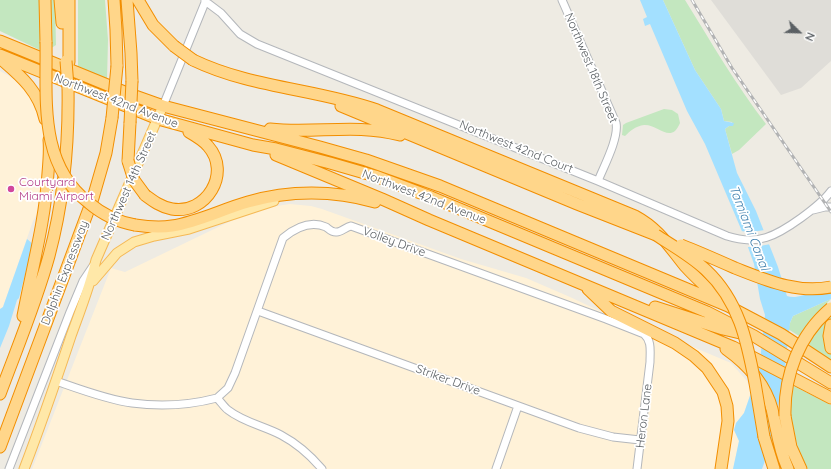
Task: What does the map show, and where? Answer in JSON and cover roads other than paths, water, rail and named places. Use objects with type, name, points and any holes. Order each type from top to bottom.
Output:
[{"type":"highway","points":[[45,0],[48,131],[53,151],[60,168],[73,188],[92,206],[113,218],[135,225],[156,227],[173,226],[248,202],[276,195],[308,193],[340,194],[381,203],[429,220]]},
{"type":"highway","points":[[60,0],[67,61]]},
{"type":"highway","points":[[67,61],[69,0]]},
{"type":"highway","name":"Dolphin Expressway","points":[[0,447],[93,198],[106,153],[112,118],[117,66],[114,0]]},
{"type":"highway","points":[[127,0],[132,81],[128,161],[134,180],[145,195],[154,202],[166,208],[184,210],[194,207],[204,201],[211,193],[216,184],[217,167],[212,151],[200,138],[176,124]]},
{"type":"highway","points":[[138,0],[153,25],[174,46],[193,60],[226,73],[299,91],[341,99],[377,110],[635,216],[656,231],[668,243],[694,276],[728,306]]},
{"type":"highway","name":"Northwest 42nd Avenue","points":[[2,41],[132,95],[163,106],[349,155],[421,179],[539,226],[728,306],[756,319],[793,341],[831,367]]},
{"type":"highway","points":[[0,57],[26,81],[38,99],[45,116],[50,149],[43,219],[16,350]]},
{"type":"highway","name":"Northwest 42nd Avenue","points":[[0,57],[158,119],[253,145],[276,149],[330,163],[397,184],[694,306],[754,336],[831,383]]},
{"type":"highway","name":"Dolphin Expressway","points":[[0,394],[40,282],[56,224],[65,165],[68,126],[67,61]]},
{"type":"highway","points":[[299,91],[351,109],[437,146],[777,284],[805,289],[831,287]]},
{"type":"highway","points":[[239,125],[281,130],[367,129],[398,134],[437,146]]},
{"type":"highway","points":[[253,145],[707,336],[751,356],[831,398]]},
{"type":"highway","points":[[656,235],[692,258],[707,271],[724,290],[734,306],[747,341],[764,437],[774,469]]},
{"type":"highway","points":[[583,284],[611,311],[675,343],[708,368],[723,392],[728,406],[728,421],[721,469]]},
{"type":"highway","points":[[620,300],[644,303],[723,329],[754,336]]},
{"type":"highway","points":[[801,469],[791,447],[785,416],[786,387],[795,358],[809,332],[831,308]]},
{"type":"highway","points":[[831,325],[829,336],[831,348]]},
{"type":"highway","points":[[707,336],[738,358],[756,376],[768,398],[780,448],[788,469]]},
{"type":"main road","name":"Northwest 14th Street","points":[[24,469],[91,284],[96,260],[163,106]]},
{"type":"main road","points":[[91,284],[117,254],[128,246],[142,239],[189,229],[272,201],[340,194]]},
{"type":"street","name":"Northwest 18th Street","points":[[562,0],[617,127],[615,138],[598,181]]},
{"type":"street","name":"Northwest 42nd Court","points":[[205,1],[225,16],[235,30],[252,41],[598,181],[727,236],[742,240],[758,240],[768,238],[782,231],[811,211],[830,194]]},
{"type":"street","name":"Northwest 14th Street","points":[[163,106],[205,1]]},
{"type":"street","points":[[811,211],[831,207]]},
{"type":"street","name":"Volley Drive","points":[[217,398],[228,388],[235,373],[283,238],[294,229],[311,224],[325,227],[338,233],[351,226],[644,334],[648,338],[650,345],[650,362]]},
{"type":"street","name":"Northwest 14th Street","points":[[9,469],[70,312],[83,281],[96,260]]},
{"type":"street","name":"Striker Drive","points":[[258,311],[595,433],[640,440]]},
{"type":"street","name":"Heron Lane","points":[[637,469],[650,362]]},
{"type":"street","points":[[56,381],[132,403],[166,406],[198,403],[217,398],[228,410],[238,416],[282,435],[316,462],[322,469]]},
{"type":"street","points":[[496,469],[518,406]]},
{"type":"water","name":"Tamiami Canal","points":[[640,0],[663,0],[695,70],[721,109],[724,121],[734,123],[733,126],[729,126],[725,129],[737,173],[756,211],[778,267],[787,296],[798,297],[804,295],[831,281],[831,299],[793,316],[790,323],[785,367],[772,441],[762,469],[733,469],[739,441],[734,430],[736,423],[744,413],[759,370],[765,315],[760,299],[754,264],[744,236],[705,144],[687,111],[650,24],[645,26],[643,19],[647,17]]},
{"type":"water","points":[[27,239],[33,244],[19,298],[0,348],[0,309],[3,307]]},
{"type":"railway","points":[[692,0],[732,68],[831,212]]},
{"type":"place","name":"Courtyard Miami Airport","points":[[11,189]]}]
